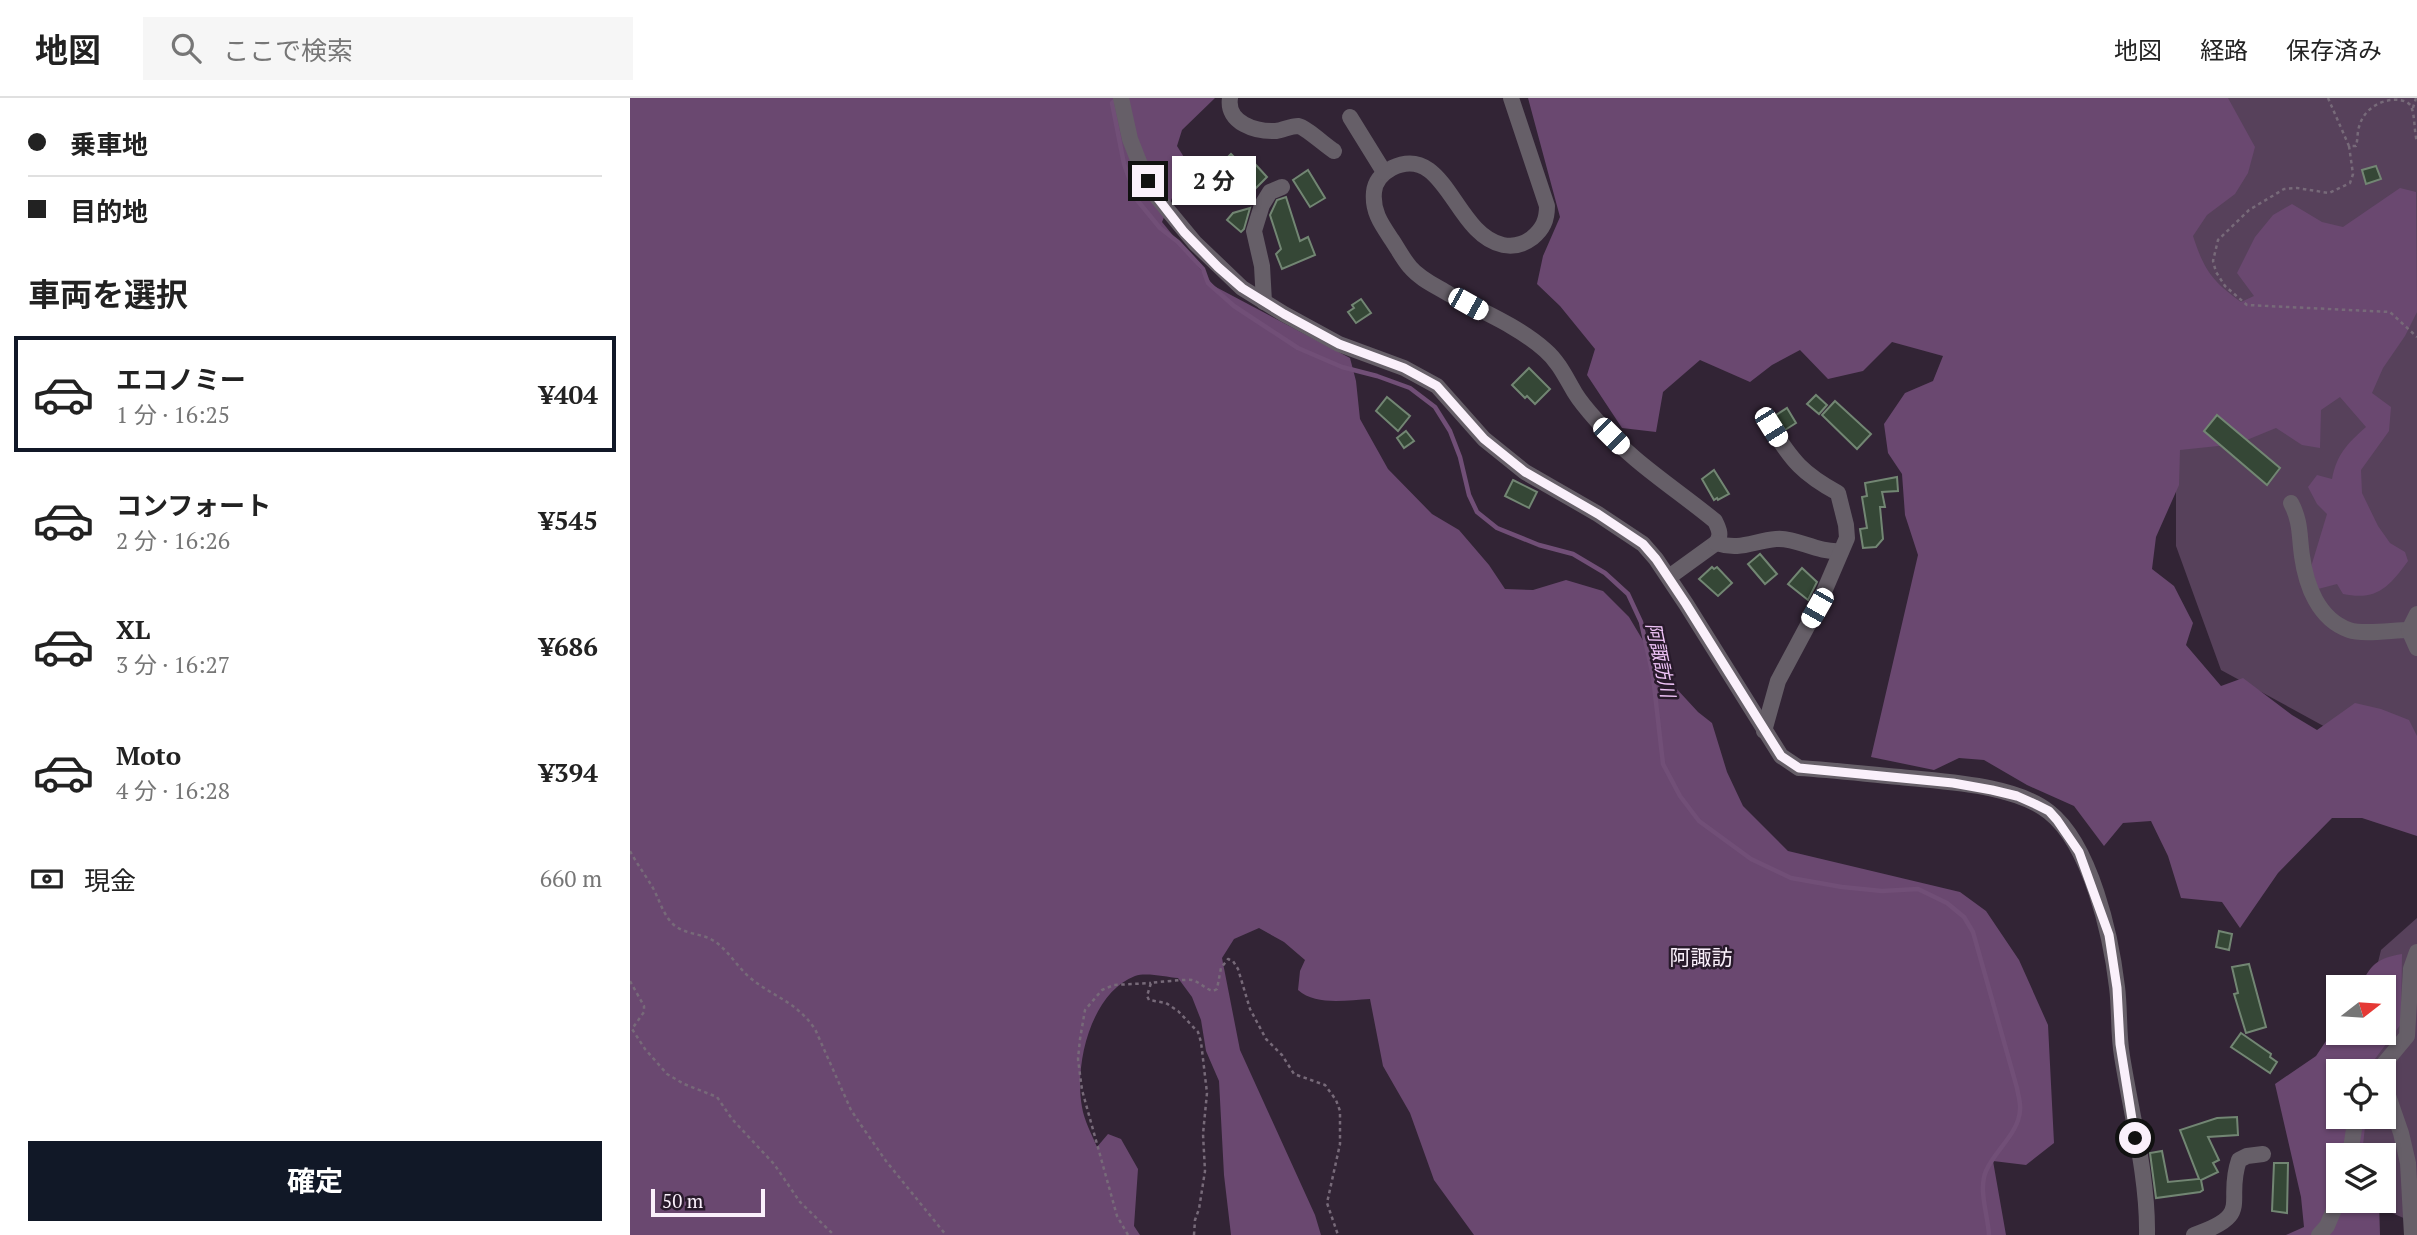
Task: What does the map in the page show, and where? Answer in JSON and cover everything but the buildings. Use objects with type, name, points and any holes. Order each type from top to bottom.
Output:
[{"type":"street","points":[[1121,98],[1134,149],[1156,196],[1173,220],[1242,288],[1339,344],[1404,368],[1437,386],[1484,439],[1525,472],[1598,514],[1643,544],[1668,577],[1781,756],[1799,768],[1953,783],[2017,796],[2049,811],[2070,837],[2088,873],[2109,935],[2117,988],[2120,1044],[2141,1171],[2147,1235]]},
{"type":"street","points":[[1230,98],[1231,111],[1237,120],[1248,126],[1260,131],[1278,131],[1298,126],[1308,130],[1317,140],[1334,151]]},
{"type":"street","points":[[1511,98],[1547,206],[1547,218],[1542,227],[1527,242],[1516,246],[1492,243],[1465,216],[1436,176],[1425,166],[1412,162],[1384,172],[1376,181],[1374,210],[1410,267],[1429,282],[1528,337],[1547,351],[1598,423],[1660,481],[1715,521],[1720,530],[1719,540],[1668,577]]},
{"type":"street","points":[[1350,117],[1384,172]]},
{"type":"street","points":[[1264,302],[1262,267],[1254,231],[1262,205],[1270,192],[1282,187]]},
{"type":"street","points":[[1763,731],[1778,681],[1817,608],[1847,538],[1838,493],[1814,481],[1788,455],[1771,427]]},
{"type":"street","points":[[2291,503],[2299,519],[2306,578],[2320,609],[2350,631],[2409,630]]},
{"type":"street","points":[[1716,543],[1731,548],[1777,538],[1829,552],[1841,551]]},
{"type":"street","points":[[2409,630],[2417,614]]},
{"type":"street","points":[[2409,630],[2417,648]]},
{"type":"street","points":[[2388,1059],[2407,1036],[2411,969],[2417,951]]},
{"type":"street","points":[[2396,1117],[2408,1163],[2412,1235]]},
{"type":"street","points":[[2194,1235],[2226,1220],[2234,1210],[2235,1171],[2239,1160],[2246,1156],[2263,1154]]},
{"type":"street","points":[[2319,1235],[2327,1226],[2332,1213]]},
{"type":"path","points":[[2328,98],[2349,146],[2353,174],[2350,183],[2329,193],[2297,188],[2284,190],[2249,210],[2218,240],[2213,261],[2216,272],[2231,294],[2247,305],[2390,312],[2417,337]]},
{"type":"path","points":[[2416,98],[2413,127],[2417,142]]},
{"type":"path","points":[[2349,146],[2356,146],[2364,115],[2381,101],[2404,100],[2413,109]]},
{"type":"path","points":[[630,851],[653,889],[662,910],[674,925],[713,941],[746,974],[783,997],[809,1020],[861,1125],[886,1161],[946,1235]]},
{"type":"path","points":[[1128,1235],[1117,1216],[1082,1090],[1078,1059],[1085,1010],[1102,990],[1114,985],[1192,980],[1213,991],[1217,989],[1221,968],[1228,959],[1233,961],[1250,1009],[1266,1039],[1282,1055],[1294,1074],[1325,1086],[1332,1092],[1340,1111],[1338,1160],[1327,1203],[1338,1235]]},
{"type":"path","points":[[630,981],[644,1006],[644,1012],[632,1029],[651,1057],[676,1081],[717,1097],[732,1119],[791,1185],[800,1202],[834,1235]]},
{"type":"path","points":[[1152,983],[1147,996],[1149,1000],[1166,1003],[1184,1016],[1198,1032],[1204,1055],[1203,1071],[1208,1093],[1203,1134],[1205,1171],[1194,1235]]},
{"type":"shaded area","points":[[630,98],[1215,98],[1182,130],[1177,146],[1187,162],[1162,222],[1214,286],[1350,358],[1356,381],[1360,419],[1388,469],[1432,514],[1459,530],[1489,565],[1505,589],[1533,590],[1566,580],[1603,591],[1629,617],[1663,674],[1698,712],[1712,723],[1727,772],[1743,806],[1788,851],[1960,892],[1986,911],[2019,960],[2048,1025],[2054,1143],[2026,1165],[1993,1161],[2006,1235],[1474,1235],[1434,1180],[1410,1113],[1383,1066],[1370,999],[1332,1001],[1305,995],[1298,990],[1300,971],[1305,960],[1284,942],[1259,928],[1234,939],[1222,958],[1240,1050],[1315,1215],[1321,1235],[1231,1235],[1224,1175],[1219,1081],[1206,1051],[1201,1020],[1192,997],[1178,978],[1145,974],[1135,976],[1120,985],[1107,998],[1097,1014],[1084,1051],[1080,1090],[1084,1117],[1097,1147],[1108,1134],[1121,1139],[1138,1169],[1134,1226],[1140,1235],[630,1235]]},
{"type":"shaded area","points":[[1528,98],[2228,98],[2255,147],[2248,173],[2235,194],[2207,215],[2193,236],[2210,274],[2241,302],[2254,296],[2237,273],[2255,237],[2273,215],[2292,204],[2322,222],[2343,227],[2400,188],[2416,192],[2417,312],[2405,336],[2383,368],[2372,393],[2391,407],[2389,431],[2361,470],[2362,493],[2378,526],[2390,543],[2405,552],[2408,561],[2388,585],[2373,593],[2355,596],[2343,594],[2337,584],[2318,589],[2311,567],[2327,514],[2317,504],[2308,487],[2317,475],[2332,479],[2344,450],[2366,427],[2340,397],[2321,410],[2320,448],[2302,445],[2276,428],[2237,444],[2180,450],[2179,485],[2156,537],[2152,569],[2174,586],[2193,623],[2186,645],[2221,686],[2243,678],[2292,715],[2317,730],[2355,703],[2409,720],[2417,736],[2417,836],[2362,818],[2332,818],[2278,873],[2240,928],[2222,902],[2181,898],[2168,856],[2151,821],[2123,823],[2104,846],[2074,806],[2027,785],[1984,760],[1959,758],[1934,770],[1871,757],[1918,555],[1905,515],[1902,474],[1888,453],[1884,424],[1905,393],[1933,381],[1943,356],[1892,342],[1863,371],[1828,379],[1800,350],[1772,365],[1750,382],[1700,360],[1663,392],[1656,432],[1622,428],[1587,375],[1595,349],[1560,306],[1537,284],[1543,256],[1560,217]]},
{"type":"shaded area","points":[[1966,98],[2417,98],[2417,753],[2351,741],[2221,670],[2176,546],[2176,223]]},
{"type":"shaded area","points":[[2417,918],[2417,1224],[2392,1213],[2396,1213],[2396,1143],[2333,1143],[2336,1129],[2396,1129],[2396,1059],[2361,1059],[2373,1045],[2396,1045],[2396,975],[2375,975],[2381,950]]},
{"type":"shaded area","points":[[2402,954],[2401,1024],[2396,1031],[2396,975],[2366,975],[2375,964]]},
{"type":"shaded area","points":[[2326,1041],[2326,1045],[2385,1045],[2375,1059],[2326,1059],[2326,1129],[2365,1129],[2363,1143],[2326,1143],[2326,1213],[2379,1213],[2380,1235],[2286,1235],[2304,1227],[2301,1197],[2275,1084],[2316,1056]]},
{"type":"waterway","name":"阿諏訪川","points":[[1117,99],[1112,103],[1124,164],[1137,200],[1160,228],[1178,242],[1203,269],[1208,283],[1234,306],[1298,348],[1342,367],[1410,388],[1435,407],[1450,431],[1460,457],[1469,495],[1477,512],[1497,528],[1539,545],[1573,554],[1605,573],[1628,594],[1641,622],[1653,676],[1663,764],[1680,796],[1699,821],[1751,859],[1791,878],[1882,891],[1918,889],[1947,903],[1964,917],[1973,932],[2020,1105],[2016,1126],[1990,1163],[1984,1178],[1983,1194],[1989,1235]]},
{"type":"district","name":"阿諏訪","points":[[1701,958]]},
{"type":"route","points":[[1148,181],[1173,220],[1242,288],[1339,344],[1419,374],[1437,386],[1462,411],[1484,439],[1525,472],[1598,514],[1643,544],[1686,604],[1781,756],[1799,768],[1953,783],[1992,790],[2017,796],[2049,811],[2079,852],[2109,935],[2117,988],[2120,1044],[2135,1138]]}]
